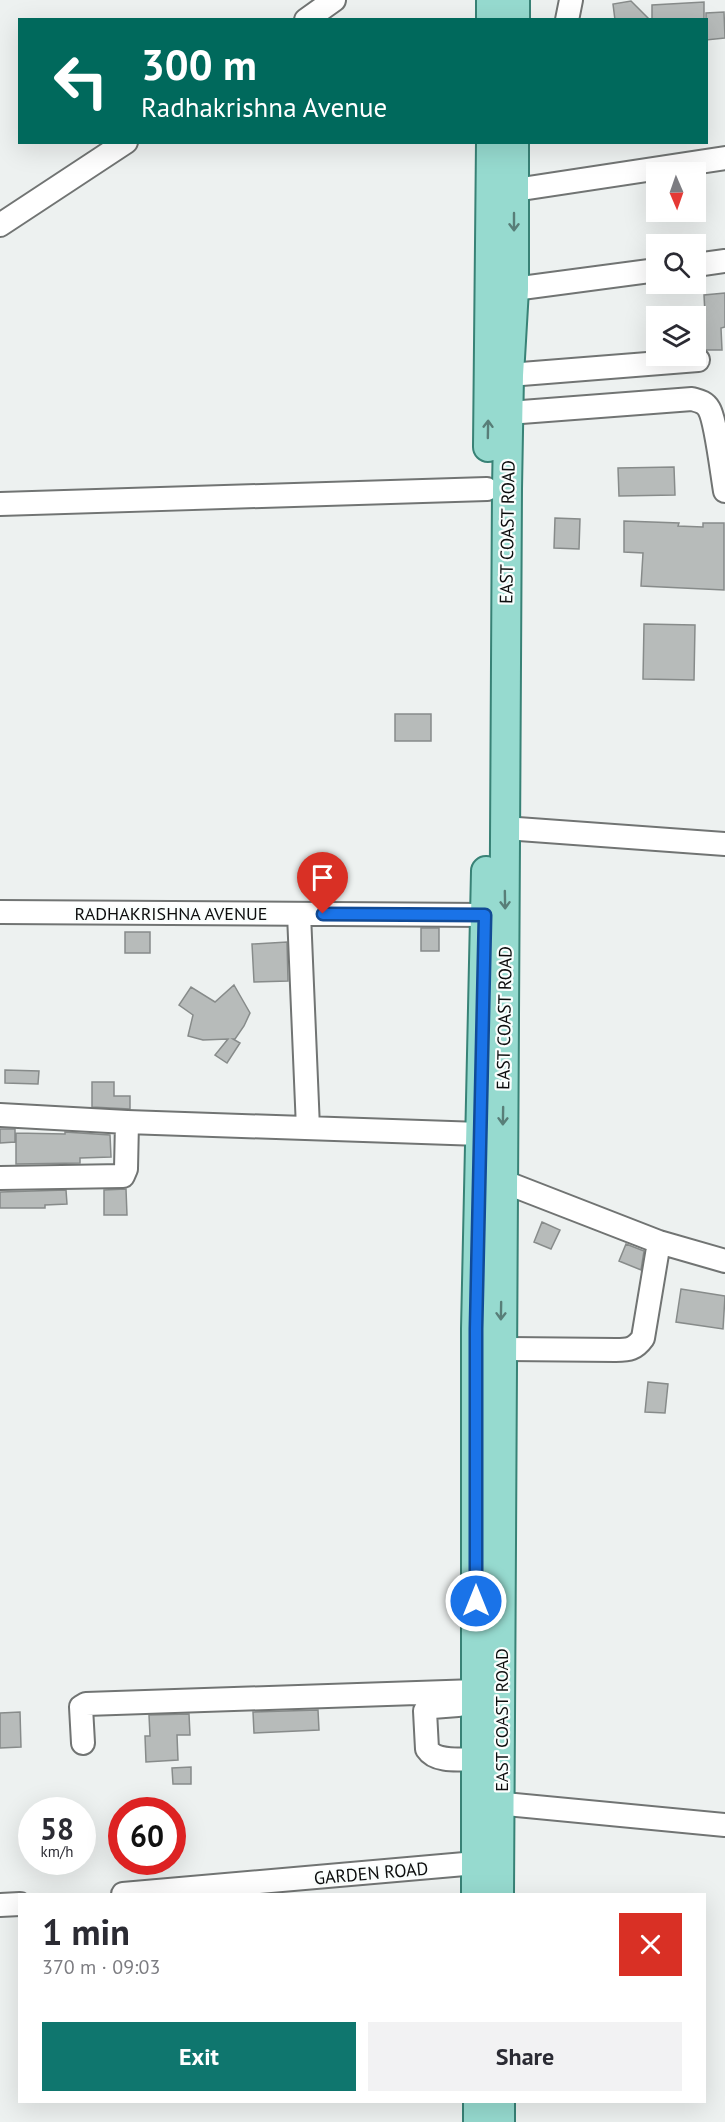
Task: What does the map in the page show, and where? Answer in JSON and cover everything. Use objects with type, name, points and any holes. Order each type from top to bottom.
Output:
[{"type":"main road","points":[[491,0],[491,18]]},
{"type":"main road","points":[[515,0],[515,18]]},
{"type":"main road","name":"EAST COAST ROAD","points":[[476,1893],[476,1863],[488,1802],[476,1759],[476,1329],[488,688],[491,144]]},
{"type":"main road","name":"EAST COAST ROAD","points":[[499,1893],[488,1802],[501,1349],[508,413],[514,289],[514,144]]},
{"type":"main road","points":[[478,2103],[478,2122]]},
{"type":"main road","points":[[500,2103],[500,2122]]},
{"type":"street","points":[[309,18],[334,0]]},
{"type":"street","points":[[567,18],[571,0]]},
{"type":"street","points":[[0,225],[123,144]]},
{"type":"street","points":[[514,190],[725,158]]},
{"type":"street","points":[[706,264],[725,261]]},
{"type":"street","points":[[514,289],[646,271]]},
{"type":"street","points":[[509,375],[646,364]]},
{"type":"street","points":[[508,413],[692,399],[702,402],[709,409],[713,421],[725,491]]},
{"type":"street","points":[[0,504],[488,489]]},
{"type":"street","points":[[504,828],[725,844]]},
{"type":"street","name":"RADHAKRISHNA AVENUE","points":[[0,912],[485,915]]},
{"type":"street","points":[[300,914],[308,1128]]},
{"type":"street","points":[[0,1115],[127,1122],[480,1134]]},
{"type":"street","points":[[0,1178],[123,1176],[126,1170],[127,1122]]},
{"type":"street","points":[[502,1181],[659,1242],[725,1261]]},
{"type":"street","points":[[501,1349],[630,1350],[637,1346],[643,1338],[659,1242]]},
{"type":"street","points":[[83,1743],[81,1707],[86,1704],[476,1698]]},
{"type":"street","points":[[476,1698],[425,1711],[427,1749],[431,1754],[476,1759]]},
{"type":"street","points":[[488,1802],[725,1825]]},
{"type":"street","name":"GARDEN ROAD","points":[[134,1893],[476,1863]]},
{"type":"street","points":[[0,1905],[18,1904]]},
{"type":"building","points":[[631,1],[648,18],[615,18],[613,4]]},
{"type":"building","points":[[704,2],[704,18],[652,18],[652,5]]},
{"type":"building","points":[[724,12],[725,38],[708,40],[706,13]]},
{"type":"building","points":[[725,293],[725,327],[721,328],[722,350],[706,350],[704,295]]},
{"type":"building","points":[[674,467],[675,495],[619,496],[618,468]]},
{"type":"building","points":[[555,518],[580,519],[579,549],[554,548]]},
{"type":"building","points":[[624,521],[679,523],[678,526],[703,527],[703,523],[724,523],[724,590],[641,586],[643,553],[624,552]]},
{"type":"building","points":[[644,624],[695,625],[694,680],[643,679]]},
{"type":"building","points":[[395,714],[431,714],[431,741],[395,741]]},
{"type":"building","points":[[421,928],[439,928],[439,951],[421,951]]},
{"type":"building","points":[[125,932],[150,932],[150,953],[125,953]]},
{"type":"building","points":[[287,942],[288,981],[254,982],[252,944]]},
{"type":"building","points":[[234,985],[250,1013],[244,1026],[233,1039],[240,1043],[227,1063],[215,1055],[228,1039],[203,1040],[188,1036],[193,1015],[179,1005],[191,987],[215,1002]]},
{"type":"building","points":[[5,1070],[39,1071],[38,1084],[5,1083]]},
{"type":"building","points":[[92,1082],[114,1082],[114,1096],[130,1096],[130,1109],[92,1107]]},
{"type":"building","points":[[0,1129],[15,1129],[15,1142],[0,1143]]},
{"type":"building","points":[[65,1132],[110,1135],[111,1157],[80,1158],[80,1163],[16,1164],[16,1133],[65,1134]]},
{"type":"building","points":[[126,1189],[127,1215],[104,1215],[104,1190]]},
{"type":"building","points":[[66,1190],[67,1204],[45,1205],[45,1208],[0,1208],[0,1192]]},
{"type":"building","points":[[542,1222],[560,1230],[551,1249],[534,1242]]},
{"type":"building","points":[[626,1244],[644,1251],[641,1270],[619,1261]]},
{"type":"building","points":[[681,1289],[725,1296],[723,1329],[676,1322]]},
{"type":"building","points":[[648,1382],[668,1384],[665,1413],[645,1412]]},
{"type":"building","points":[[318,1710],[319,1730],[254,1733],[253,1712]]},
{"type":"building","points":[[20,1712],[21,1747],[0,1748],[0,1713]]},
{"type":"building","points":[[189,1714],[190,1735],[177,1735],[178,1760],[146,1762],[145,1736],[150,1736],[149,1715]]},
{"type":"building","points":[[191,1767],[191,1784],[173,1784],[172,1768]]},
{"type":"route","points":[[323,914],[485,915],[476,1329],[476,1601]]}]
